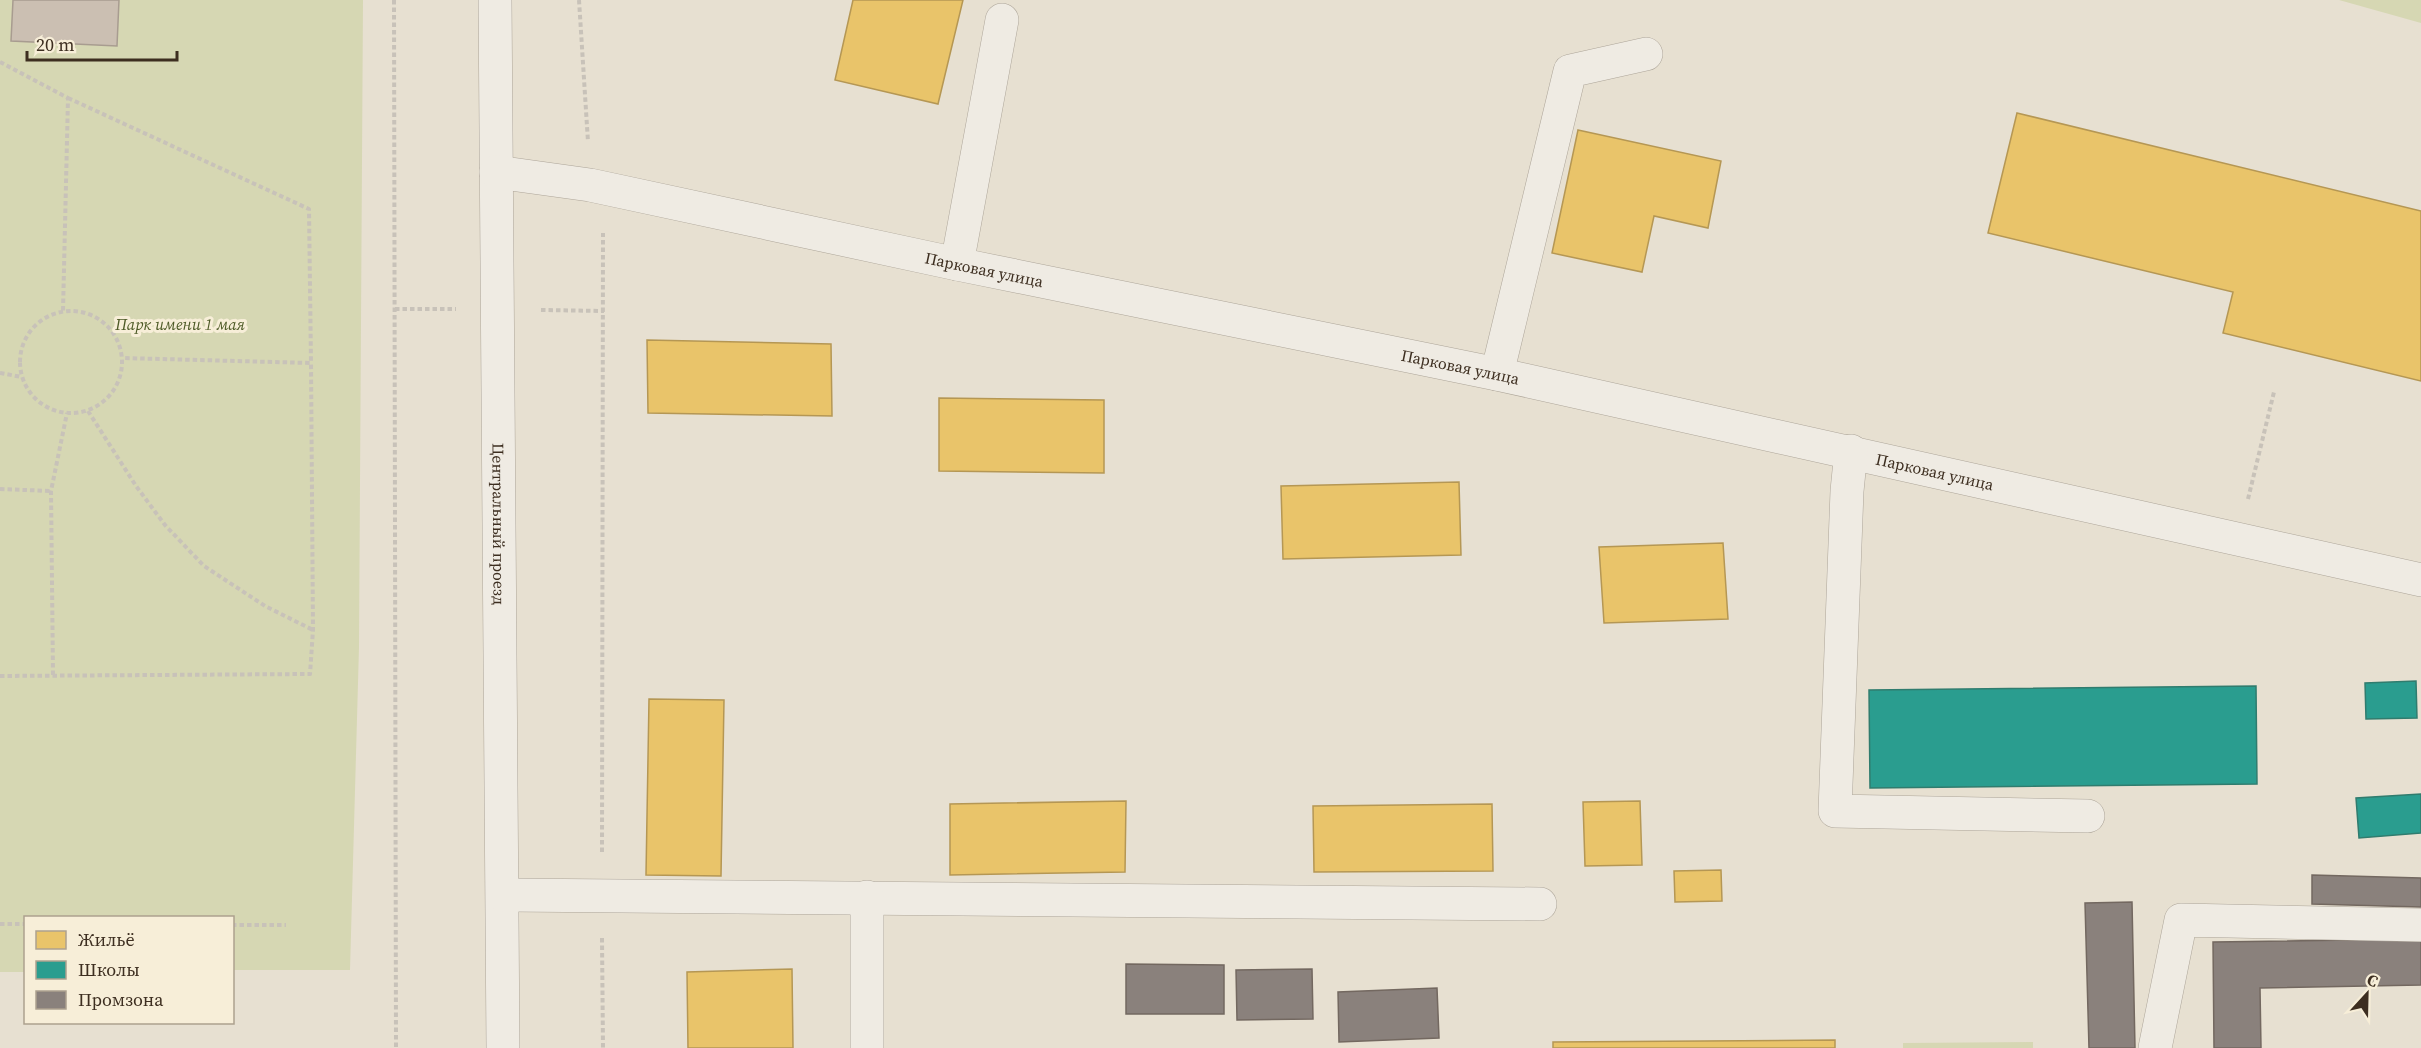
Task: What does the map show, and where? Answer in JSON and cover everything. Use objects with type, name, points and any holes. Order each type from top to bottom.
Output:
[{"type":"street","name":"Центральный проезд","points":[[495,0],[503,1048]]},
{"type":"street","points":[[957,264],[1002,20]]},
{"type":"street","points":[[1497,374],[1570,71],[1646,54]]},
{"type":"street","name":"Парковая улица","points":[[496,172],[590,185],[957,264],[1497,374],[1851,451],[2421,580]]},
{"type":"street","points":[[1851,451],[1847,491],[1835,810],[2088,816]]},
{"type":"street","points":[[502,895],[1540,904]]},
{"type":"street","points":[[867,897],[867,1048]]},
{"type":"street","points":[[2155,1048],[2181,920],[2421,925]]},
{"type":"path","points":[[394,0],[396,1048]]},
{"type":"path","points":[[579,0],[590,185],[603,227],[603,1048]]},
{"type":"path","points":[[0,62],[68,98],[309,209],[313,630],[310,674],[0,676]]},
{"type":"path","points":[[63,311],[68,98]]},
{"type":"path","points":[[63,311],[80,311],[96,317],[110,327],[119,341],[123,358],[121,375],[115,390],[103,403],[88,411],[67,413],[52,410],[39,402],[29,391],[22,377],[20,360],[23,342],[32,328],[46,316],[63,311]]},
{"type":"path","points":[[123,358],[311,363]]},
{"type":"path","points":[[0,373],[22,377]]},
{"type":"path","points":[[2237,540],[2274,392]]},
{"type":"path","points":[[88,411],[165,525],[204,566],[265,606],[313,630]]},
{"type":"path","points":[[53,675],[51,491],[67,413]]},
{"type":"path","points":[[0,489],[51,491]]},
{"type":"path","points":[[0,924],[24,924]]},
{"type":"path","points":[[234,925],[285,925]]},
{"type":"green space","name":"Парк имени 1 мая","points":[[0,0],[363,0],[359,647],[350,970],[234,970],[234,916],[24,916],[24,972],[0,972]]},
{"type":"green space","points":[[2339,0],[2421,0],[2421,23]]},
{"type":"green space","points":[[2033,1042],[2033,1048],[1903,1048],[1903,1043]]},
{"type":"building: Жильё","points":[[853,0],[963,0],[938,104],[835,80]]},
{"type":"building: Жильё","points":[[2017,113],[2421,211],[2421,381],[2223,333],[2233,292],[1988,233]]},
{"type":"building: Жильё","points":[[1578,130],[1721,161],[1708,228],[1654,216],[1642,272],[1552,253]]},
{"type":"building: Жильё","points":[[647,340],[831,344],[832,416],[648,413]]},
{"type":"building: Жильё","points":[[939,398],[1104,400],[1104,473],[939,471]]},
{"type":"building: Жильё","points":[[1459,482],[1461,555],[1283,559],[1281,486]]},
{"type":"building: Жильё","points":[[1723,543],[1728,619],[1604,623],[1599,547]]},
{"type":"building: Жильё","points":[[649,699],[724,700],[721,876],[646,875]]},
{"type":"building: Жильё","points":[[1126,801],[1125,872],[950,875],[950,804]]},
{"type":"building: Жильё","points":[[1640,801],[1642,865],[1585,866],[1583,802]]},
{"type":"building: Жильё","points":[[1492,804],[1493,871],[1314,872],[1313,806]]},
{"type":"building: Жильё","points":[[1721,870],[1722,901],[1675,902],[1674,871]]},
{"type":"building: Жильё","points":[[792,969],[793,1048],[688,1048],[687,972]]},
{"type":"building: Жильё","points":[[1835,1040],[1835,1048],[1553,1048],[1553,1042]]},
{"type":"building: Школы","points":[[2416,681],[2417,718],[2366,719],[2365,683]]},
{"type":"building: Школы","points":[[2256,686],[2257,784],[1870,788],[1869,690]]},
{"type":"building: Школы","points":[[2421,794],[2421,833],[2359,838],[2356,798]]},
{"type":"building: Промзона","points":[[2312,875],[2421,878],[2421,907],[2312,904]]},
{"type":"building: Промзона","points":[[2132,902],[2135,1048],[2089,1048],[2085,903]]},
{"type":"building: Промзона","points":[[2421,939],[2421,985],[2260,988],[2261,1048],[2214,1048],[2213,942]]},
{"type":"building: Промзона","points":[[1126,964],[1224,965],[1224,1014],[1126,1014]]},
{"type":"building: Промзона","points":[[1312,969],[1313,1019],[1237,1020],[1236,970]]},
{"type":"building: Промзона","points":[[1437,988],[1439,1038],[1339,1042],[1338,992]]},
{"type":"building: Прочее","points":[[13,0],[119,0],[117,46],[11,41]]}]
